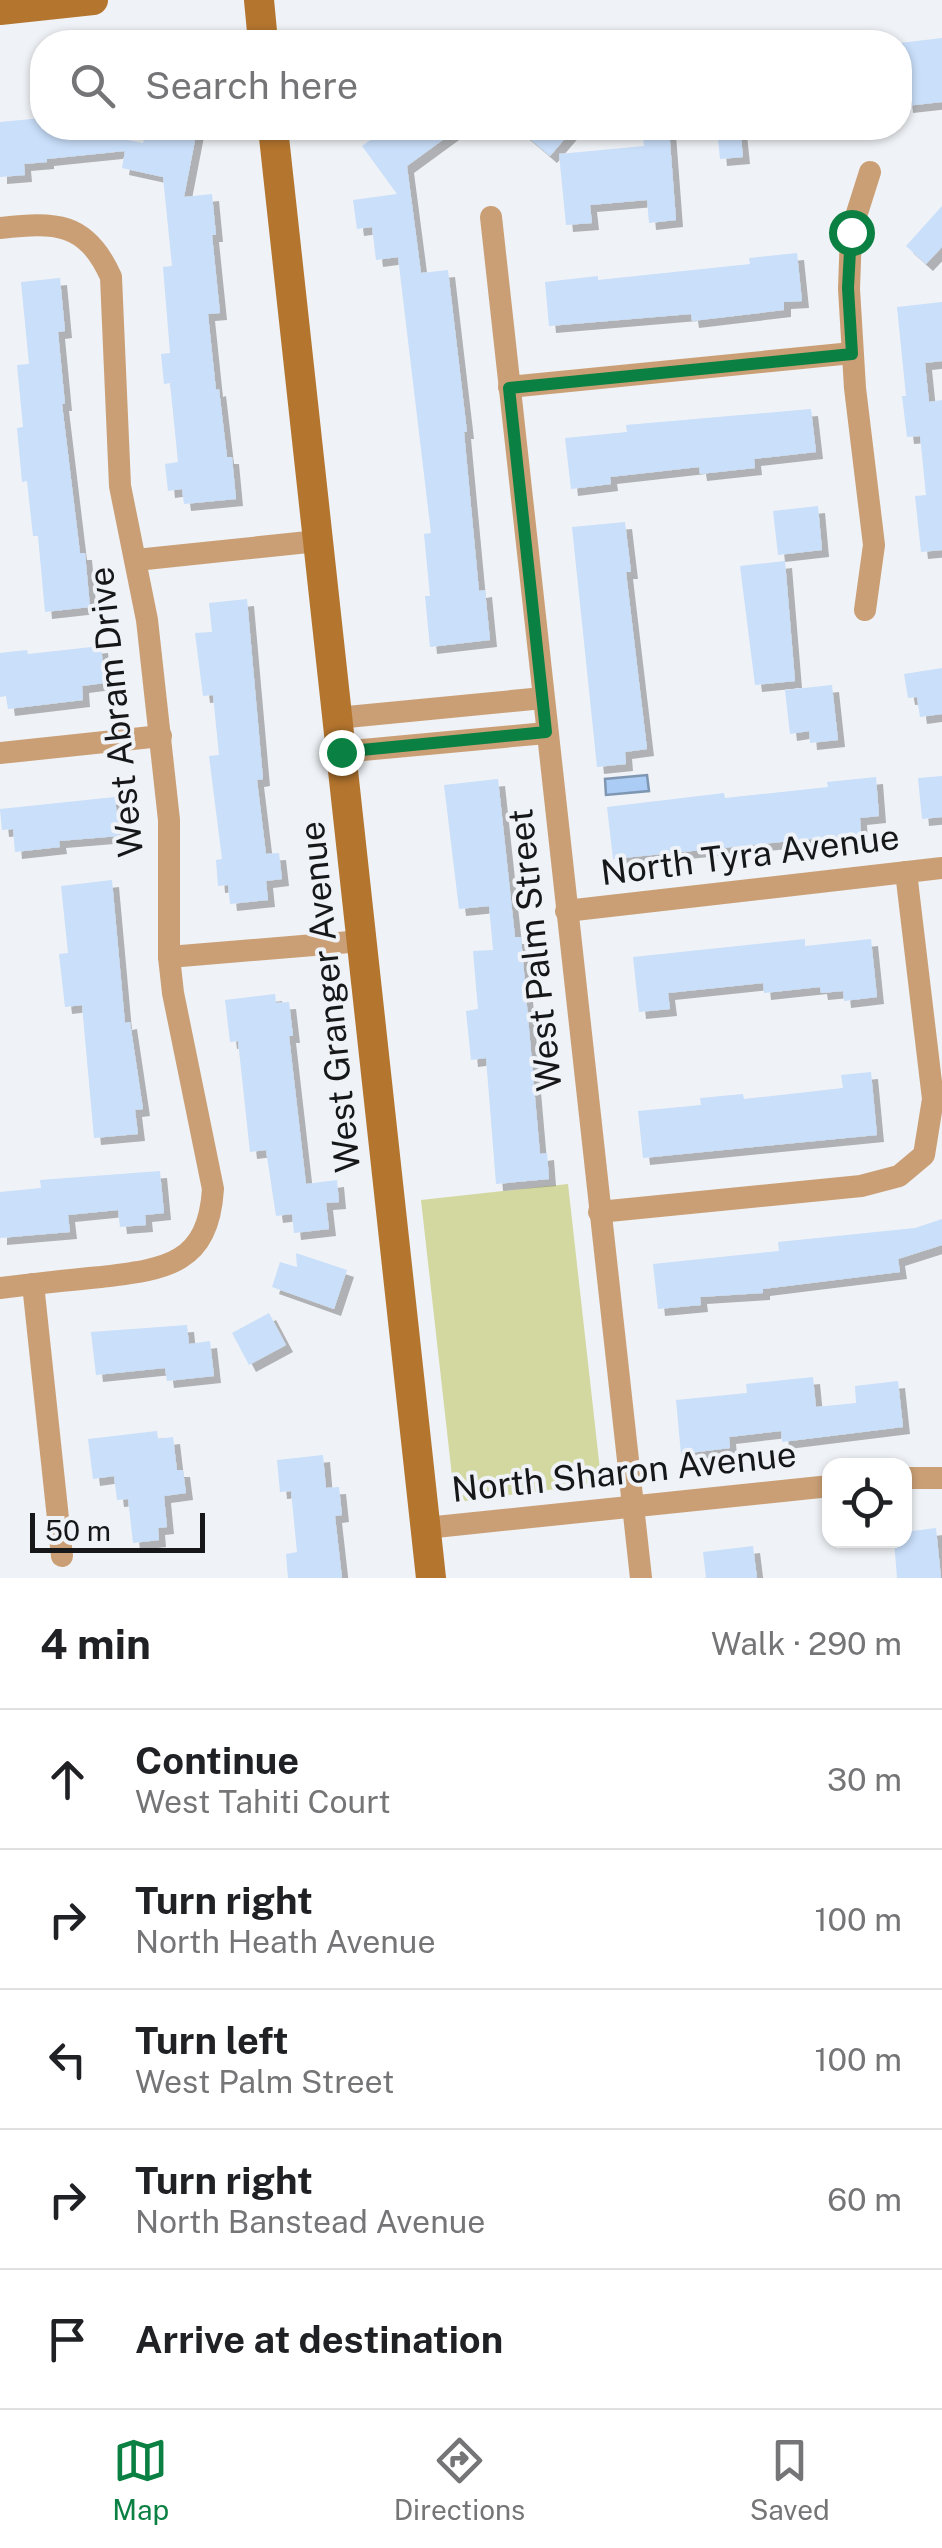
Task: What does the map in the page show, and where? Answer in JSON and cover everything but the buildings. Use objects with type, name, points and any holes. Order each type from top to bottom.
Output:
[{"type":"street","points":[[0,10],[94,0]]},
{"type":"street","points":[[259,0],[263,30]]},
{"type":"street","name":"West Granger Avenue","points":[[274,140],[431,1578]]},
{"type":"street","points":[[865,610],[874,545],[848,288],[851,232],[870,172]]},
{"type":"street","name":"West Palm Street","points":[[490,217],[641,1578]]},
{"type":"street","name":"West Abram Drive","points":[[0,228],[44,223],[66,228],[86,238],[101,254],[111,277],[120,486],[136,560],[170,820],[172,993],[213,1189],[211,1218],[201,1240],[180,1260],[156,1270],[33,1284]]},
{"type":"street","points":[[509,388],[852,354]]},
{"type":"street","points":[[136,560],[318,541]]},
{"type":"street","points":[[337,718],[542,698]]},
{"type":"street","points":[[341,752],[546,732]]},
{"type":"street","points":[[0,753],[160,736]]},
{"type":"street","name":"North Tyra Avenue","points":[[566,911],[942,868]]},
{"type":"street","points":[[598,1212],[861,1186],[899,1176],[924,1155],[932,1099],[906,872]]},
{"type":"street","points":[[169,957],[362,941]]},
{"type":"street","points":[[0,1288],[33,1284],[62,1556]]},
{"type":"street","points":[[912,1478],[942,1478]]},
{"type":"street","name":"North Sharon Avenue","points":[[426,1528],[822,1487]]},
{"type":"green space","points":[[568,1184],[600,1470],[586,1485],[465,1501],[453,1485],[421,1200]]},
{"type":"water","points":[[647,775],[649,791],[606,795],[605,779]]},
{"type":"route","points":[[341,752],[546,732],[509,388],[852,354],[848,288],[851,232]]}]
